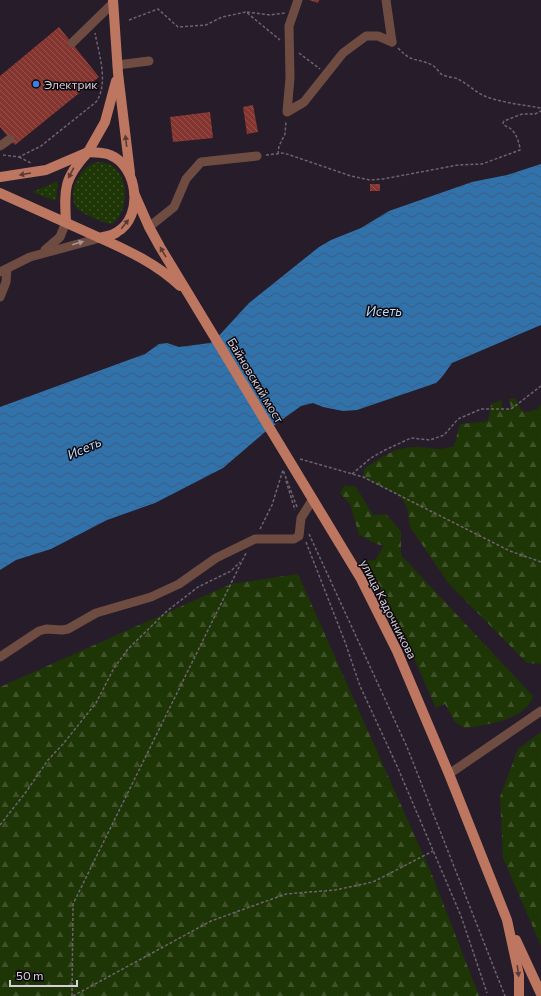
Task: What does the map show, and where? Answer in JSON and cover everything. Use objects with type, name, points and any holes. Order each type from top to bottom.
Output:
[{"type":"main road","points":[[113,1],[118,69],[134,193],[149,227],[200,311]]},
{"type":"main road","points":[[66,222],[65,199],[68,181],[72,170],[88,152],[105,122],[113,97],[118,69]]},
{"type":"main road","points":[[0,176],[46,170],[88,152],[103,153],[114,157],[124,165],[131,179]]},
{"type":"main road","points":[[0,193],[100,238],[157,267],[180,286],[200,311]]},
{"type":"main road","points":[[100,238],[118,232],[128,223],[133,210],[134,193]]},
{"type":"main road","name":"Байновский мост","points":[[200,311],[291,464]]},
{"type":"main road","name":"улица Кадочникова","points":[[291,464],[361,579],[386,627],[414,689],[507,920],[519,975],[520,996]]},
{"type":"main road","points":[[507,920],[541,994]]},
{"type":"street","points":[[386,0],[392,42]]},
{"type":"street","points":[[72,43],[94,23],[113,1]]},
{"type":"street","points":[[287,112],[290,78],[288,47],[289,26],[297,2]]},
{"type":"street","points":[[287,112],[304,102],[343,53],[366,36],[378,36],[392,42]]},
{"type":"street","points":[[118,69],[149,61]]},
{"type":"street","points":[[0,146],[10,139]]},
{"type":"street","points":[[149,227],[174,207],[186,179],[201,162],[257,156]]},
{"type":"street","points":[[0,297],[6,282],[4,271],[46,249],[60,237],[66,222]]},
{"type":"street","points":[[30,257],[100,238]]},
{"type":"street","points":[[0,657],[39,631],[46,629],[68,629],[96,613],[151,597],[172,587],[216,558],[254,539],[294,539],[299,536],[301,528],[299,516],[313,499]]},
{"type":"street","points":[[449,774],[541,711]]},
{"type":"path","points":[[129,20],[158,9],[178,27],[206,24],[222,17],[246,12],[278,15],[285,13],[297,2]]},
{"type":"path","points":[[246,12],[288,47],[327,74]]},
{"type":"path","points":[[0,155],[19,157],[41,146],[96,102],[100,96],[102,79],[94,23]]},
{"type":"path","points":[[392,42],[406,57],[413,60],[424,61],[434,66],[442,74],[459,79],[470,88],[486,97],[509,104],[541,110]]},
{"type":"path","points":[[257,156],[284,153],[351,176],[370,180],[458,165],[482,164],[520,150],[520,144],[512,130],[504,126],[504,121],[522,114],[535,114],[541,110]]},
{"type":"path","points":[[278,154],[279,146],[285,134],[287,112]]},
{"type":"path","points":[[352,474],[371,458],[411,438],[430,440],[444,435],[458,419],[470,413],[481,409],[511,409],[541,386]]},
{"type":"path","points":[[291,464],[363,477],[510,551],[541,562]]},
{"type":"path","points":[[291,464],[299,516],[408,747],[505,996]]},
{"type":"path","points":[[291,464],[299,516]]},
{"type":"path","points":[[291,464],[272,505],[241,561],[73,904],[73,996],[211,921],[286,894],[335,890],[373,882],[433,851]]},
{"type":"path","points":[[301,528],[346,642],[360,686],[397,766],[462,916],[487,993]]},
{"type":"path","points":[[0,825],[26,792],[48,760],[96,703],[114,668],[128,649],[167,611],[198,587],[231,571],[241,561]]},
{"type":"green space","points":[[97,162],[108,164],[116,169],[121,177],[124,187],[125,197],[123,207],[119,217],[112,224],[82,212],[76,207],[74,201],[74,187],[77,180],[85,169],[91,164]]},
{"type":"green space","points":[[58,181],[56,201],[32,192]]},
{"type":"green space","points":[[515,398],[522,411],[527,412],[538,409],[541,404],[541,664],[527,663],[449,584],[410,527],[407,507],[400,496],[363,477],[364,469],[383,456],[396,450],[411,447],[440,449],[454,446],[460,424],[488,421],[491,404],[501,400],[503,411],[511,408],[509,399]]},
{"type":"green space","points":[[345,485],[356,487],[373,515],[386,514],[401,531],[401,555],[533,696],[529,704],[522,711],[514,716],[494,723],[464,728],[455,722],[445,704],[436,708],[403,634],[366,561],[375,560],[384,546],[376,544],[359,535],[350,504],[340,493]]},
{"type":"green space","points":[[298,574],[433,877],[479,996],[0,996],[0,687],[231,584]]},
{"type":"green space","points":[[541,732],[541,946],[503,858],[500,797],[518,749]]},
{"type":"water","name":"Исеть","points":[[541,164],[541,325],[452,363],[436,383],[357,410],[343,411],[323,407],[313,403],[301,406],[265,432],[223,468],[155,503],[107,520],[51,549],[16,560],[0,570],[0,407],[145,354],[159,344],[167,343],[179,347],[210,343],[215,340],[249,303],[319,247],[331,240],[361,228],[389,211],[472,182],[507,175]]},
{"type":"building","points":[[309,0],[319,0],[318,3]]},
{"type":"building","points":[[59,27],[99,77],[15,145],[0,127],[0,76]]},
{"type":"building","points":[[253,105],[258,132],[247,134],[243,107]]},
{"type":"building","points":[[210,112],[213,138],[173,142],[170,117]]},
{"type":"building","points":[[370,184],[380,184],[380,191],[370,191]]},
{"type":"place","name":"Электрик","points":[[36,84]]}]
